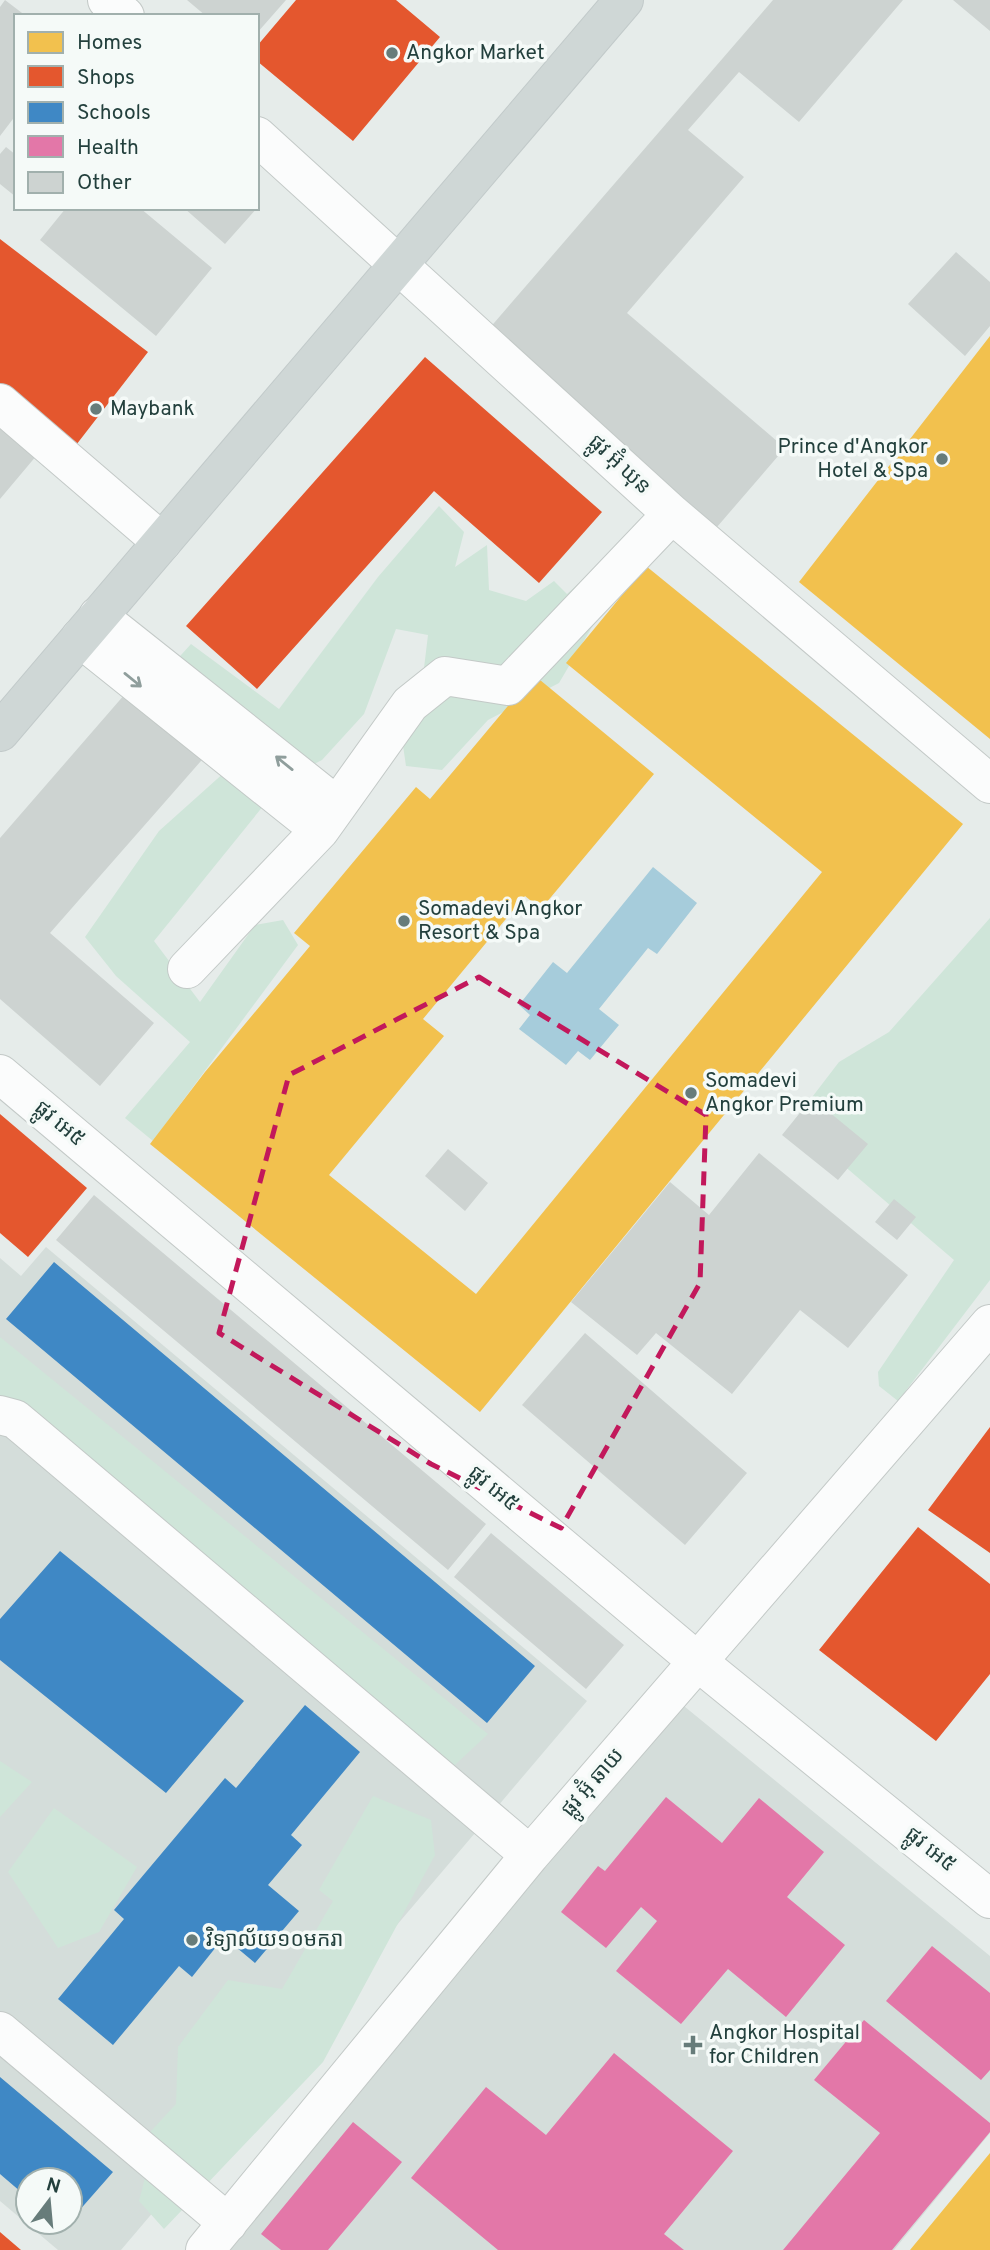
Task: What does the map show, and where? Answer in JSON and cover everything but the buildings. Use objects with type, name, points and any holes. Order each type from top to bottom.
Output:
[{"type":"main road","points":[[0,732],[624,0]]},
{"type":"street","points":[[107,0],[123,14]]},
{"type":"street","name":"ផ្លូវ អ៊ុំ ឃុន","points":[[259,138],[672,514],[990,784]]},
{"type":"street","points":[[0,403],[162,542]]},
{"type":"street","points":[[187,970],[329,818],[410,704],[445,677],[508,686],[672,514]]},
{"type":"street","points":[[89,627],[329,818]]},
{"type":"street","name":"ផ្លូវ អេ៥","points":[[0,1074],[696,1661],[990,1899]]},
{"type":"street","name":"ផ្លូវ អ៊ុំ ឆាយ","points":[[217,2236],[530,1856],[990,1324]]},
{"type":"street","points":[[0,1415],[15,1419],[530,1856]]},
{"type":"street","points":[[0,2031],[217,2236]]},
{"type":"highlighted area","points":[[479,977],[706,1115],[700,1283],[561,1528],[431,1464],[219,1333],[289,1075]]},
{"type":"shaded area","name":"វិទ្យាល័យ១០មករា","points":[[46,1247],[587,1701],[121,2250],[58,2250],[41,2236],[84,2236],[84,2166],[14,2166],[14,2213],[0,2201],[0,1258],[21,1276]]},
{"type":"shaded area","name":"Angkor Hospital for Children","points":[[679,1702],[990,1956],[990,2133],[894,2250],[227,2250]]},
{"type":"green space","points":[[439,506],[464,532],[455,567],[487,545],[489,590],[526,601],[554,581],[567,594],[618,548],[602,610],[559,683],[488,720],[442,770],[406,766],[401,732],[424,668],[428,635],[396,629],[364,714],[322,760],[279,782],[172,665],[191,644],[279,709],[378,577]]},
{"type":"green space","points":[[226,771],[264,805],[154,941],[200,1002],[255,925],[283,920],[298,945],[153,1141],[125,1118],[190,1042],[116,976],[85,937],[159,831]]},
{"type":"green space","points":[[990,918],[990,1280],[898,1401],[879,1386],[878,1372],[954,1260],[793,1122],[839,1062],[889,1032]]},
{"type":"green space","points":[[0,1337],[488,1734],[426,1792],[0,1422]]},
{"type":"green space","points":[[0,1761],[32,1782],[0,1817]]},
{"type":"green space","points":[[373,1796],[431,1820],[435,1855],[323,2062],[164,2229],[139,2201],[145,2178],[128,2156],[176,2104],[178,2047],[228,1980],[282,1989],[333,1901],[319,1890]]},
{"type":"green space","points":[[54,1808],[137,1867],[99,1932],[58,1948],[8,1872]]},
{"type":"water","points":[[653,867],[697,903],[657,954],[648,948],[599,1009],[619,1025],[590,1060],[578,1051],[566,1065],[519,1029],[530,1015],[519,1005],[553,962],[567,973]]},
{"type":"place","name":"Angkor Market","points":[[392,53]]},
{"type":"place","name":"Maybank","points":[[96,409]]},
{"type":"place","name":"Prince d'Angkor Hotel & Spa","points":[[942,459]]},
{"type":"place","name":"Somadevi Angkor Resort & Spa","points":[[404,921]]},
{"type":"place","name":"Somadevi Angkor Premium","points":[[691,1093]]},
{"type":"place","name":"វិទ្យាល័យ១០មករា","points":[[192,1940]]},
{"type":"place","name":"Angkor Hospital for Children","points":[[693,2045]]}]
